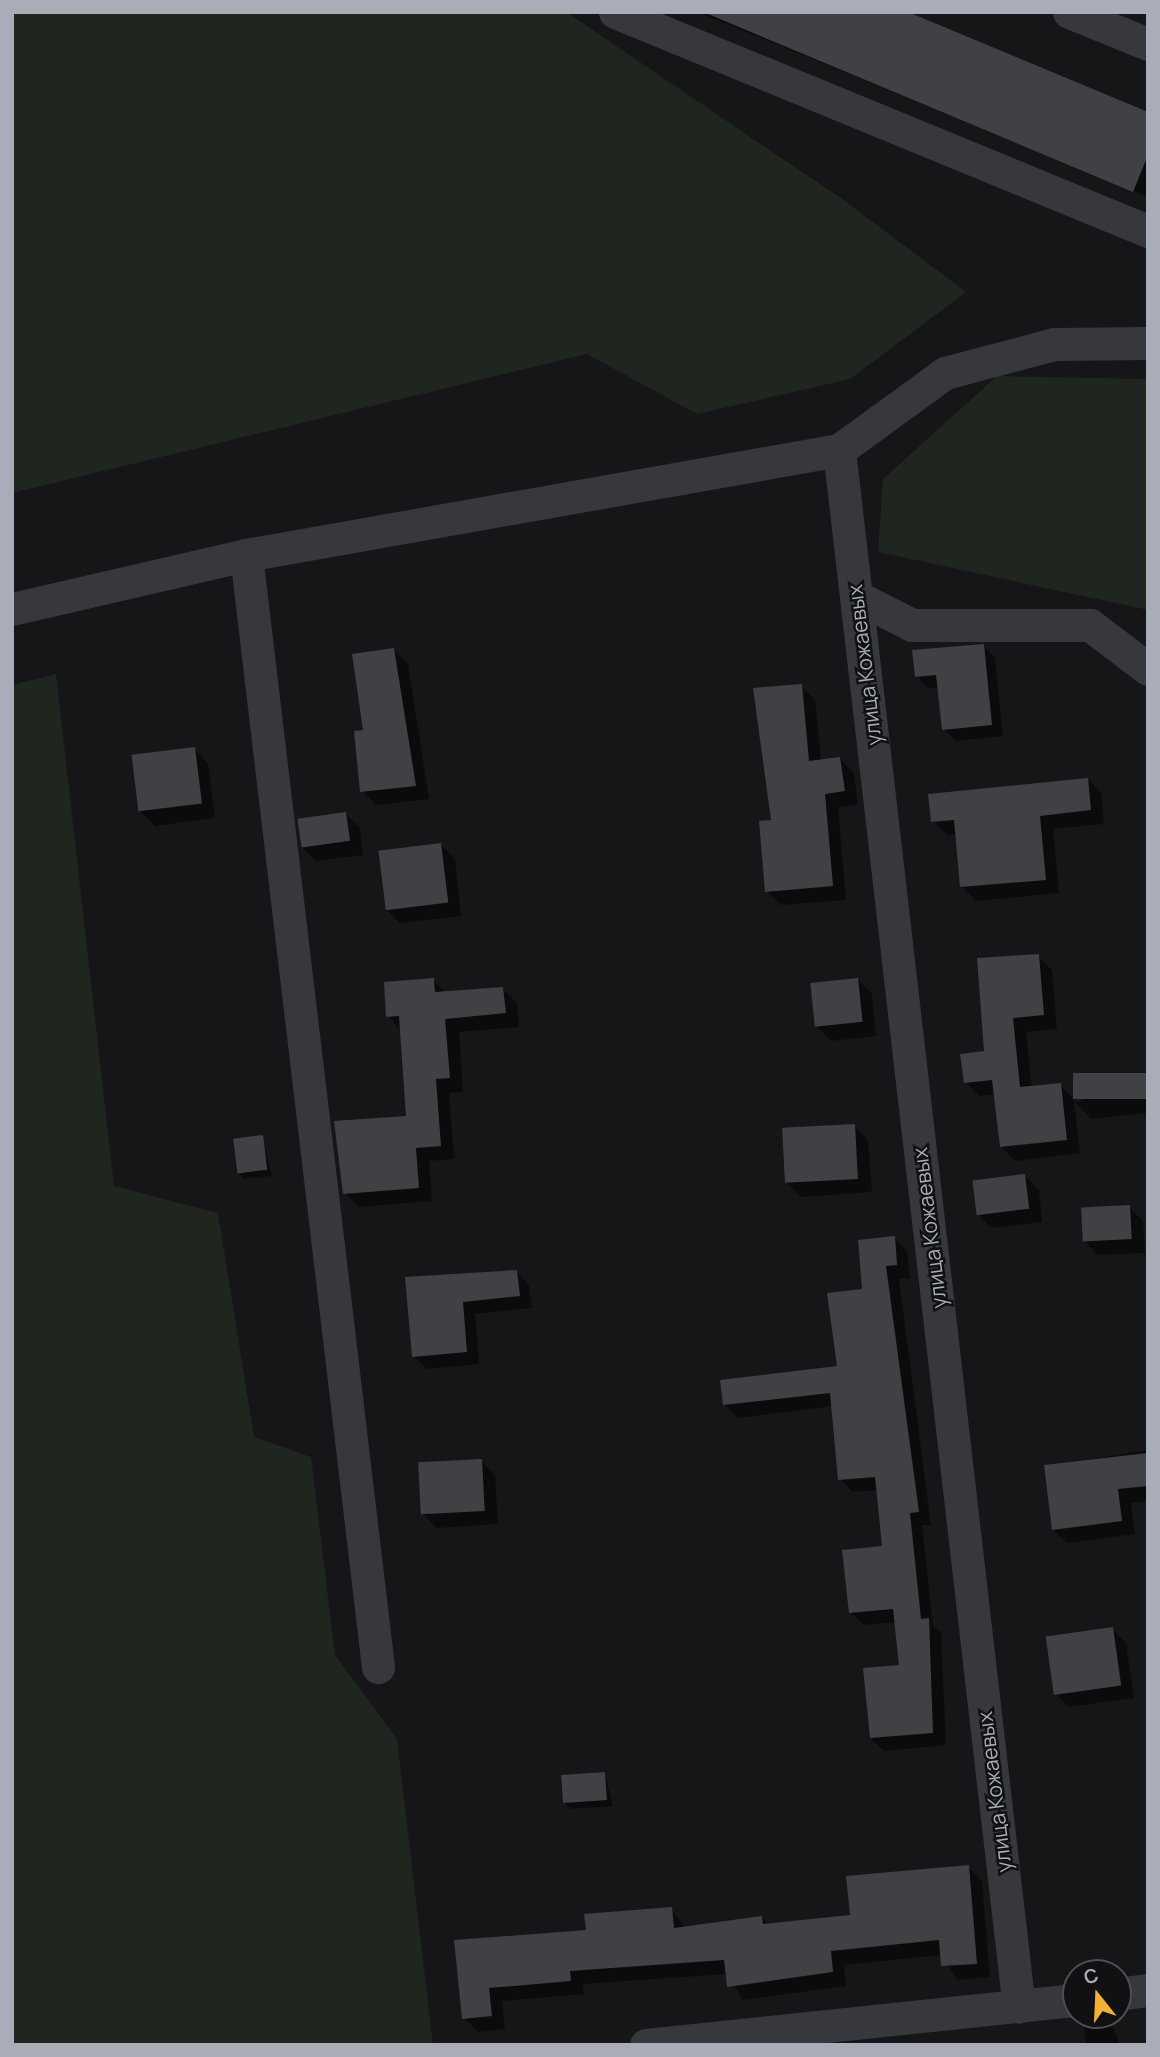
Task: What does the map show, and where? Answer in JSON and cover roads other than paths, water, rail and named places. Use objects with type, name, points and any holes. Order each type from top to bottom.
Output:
[{"type":"street","points":[[615,12],[1148,231]]},
{"type":"street","points":[[1069,12],[1148,44]]},
{"type":"street","points":[[12,609],[246,555],[839,450],[945,373],[1054,344],[1148,343]]},
{"type":"street","name":"улица Кожаевых","points":[[839,450],[1019,2007]]},
{"type":"street","points":[[246,555],[378,1667]]},
{"type":"street","points":[[857,597],[912,625],[1090,625],[1148,669]]},
{"type":"street","points":[[646,2045],[1062,2002]]}]
